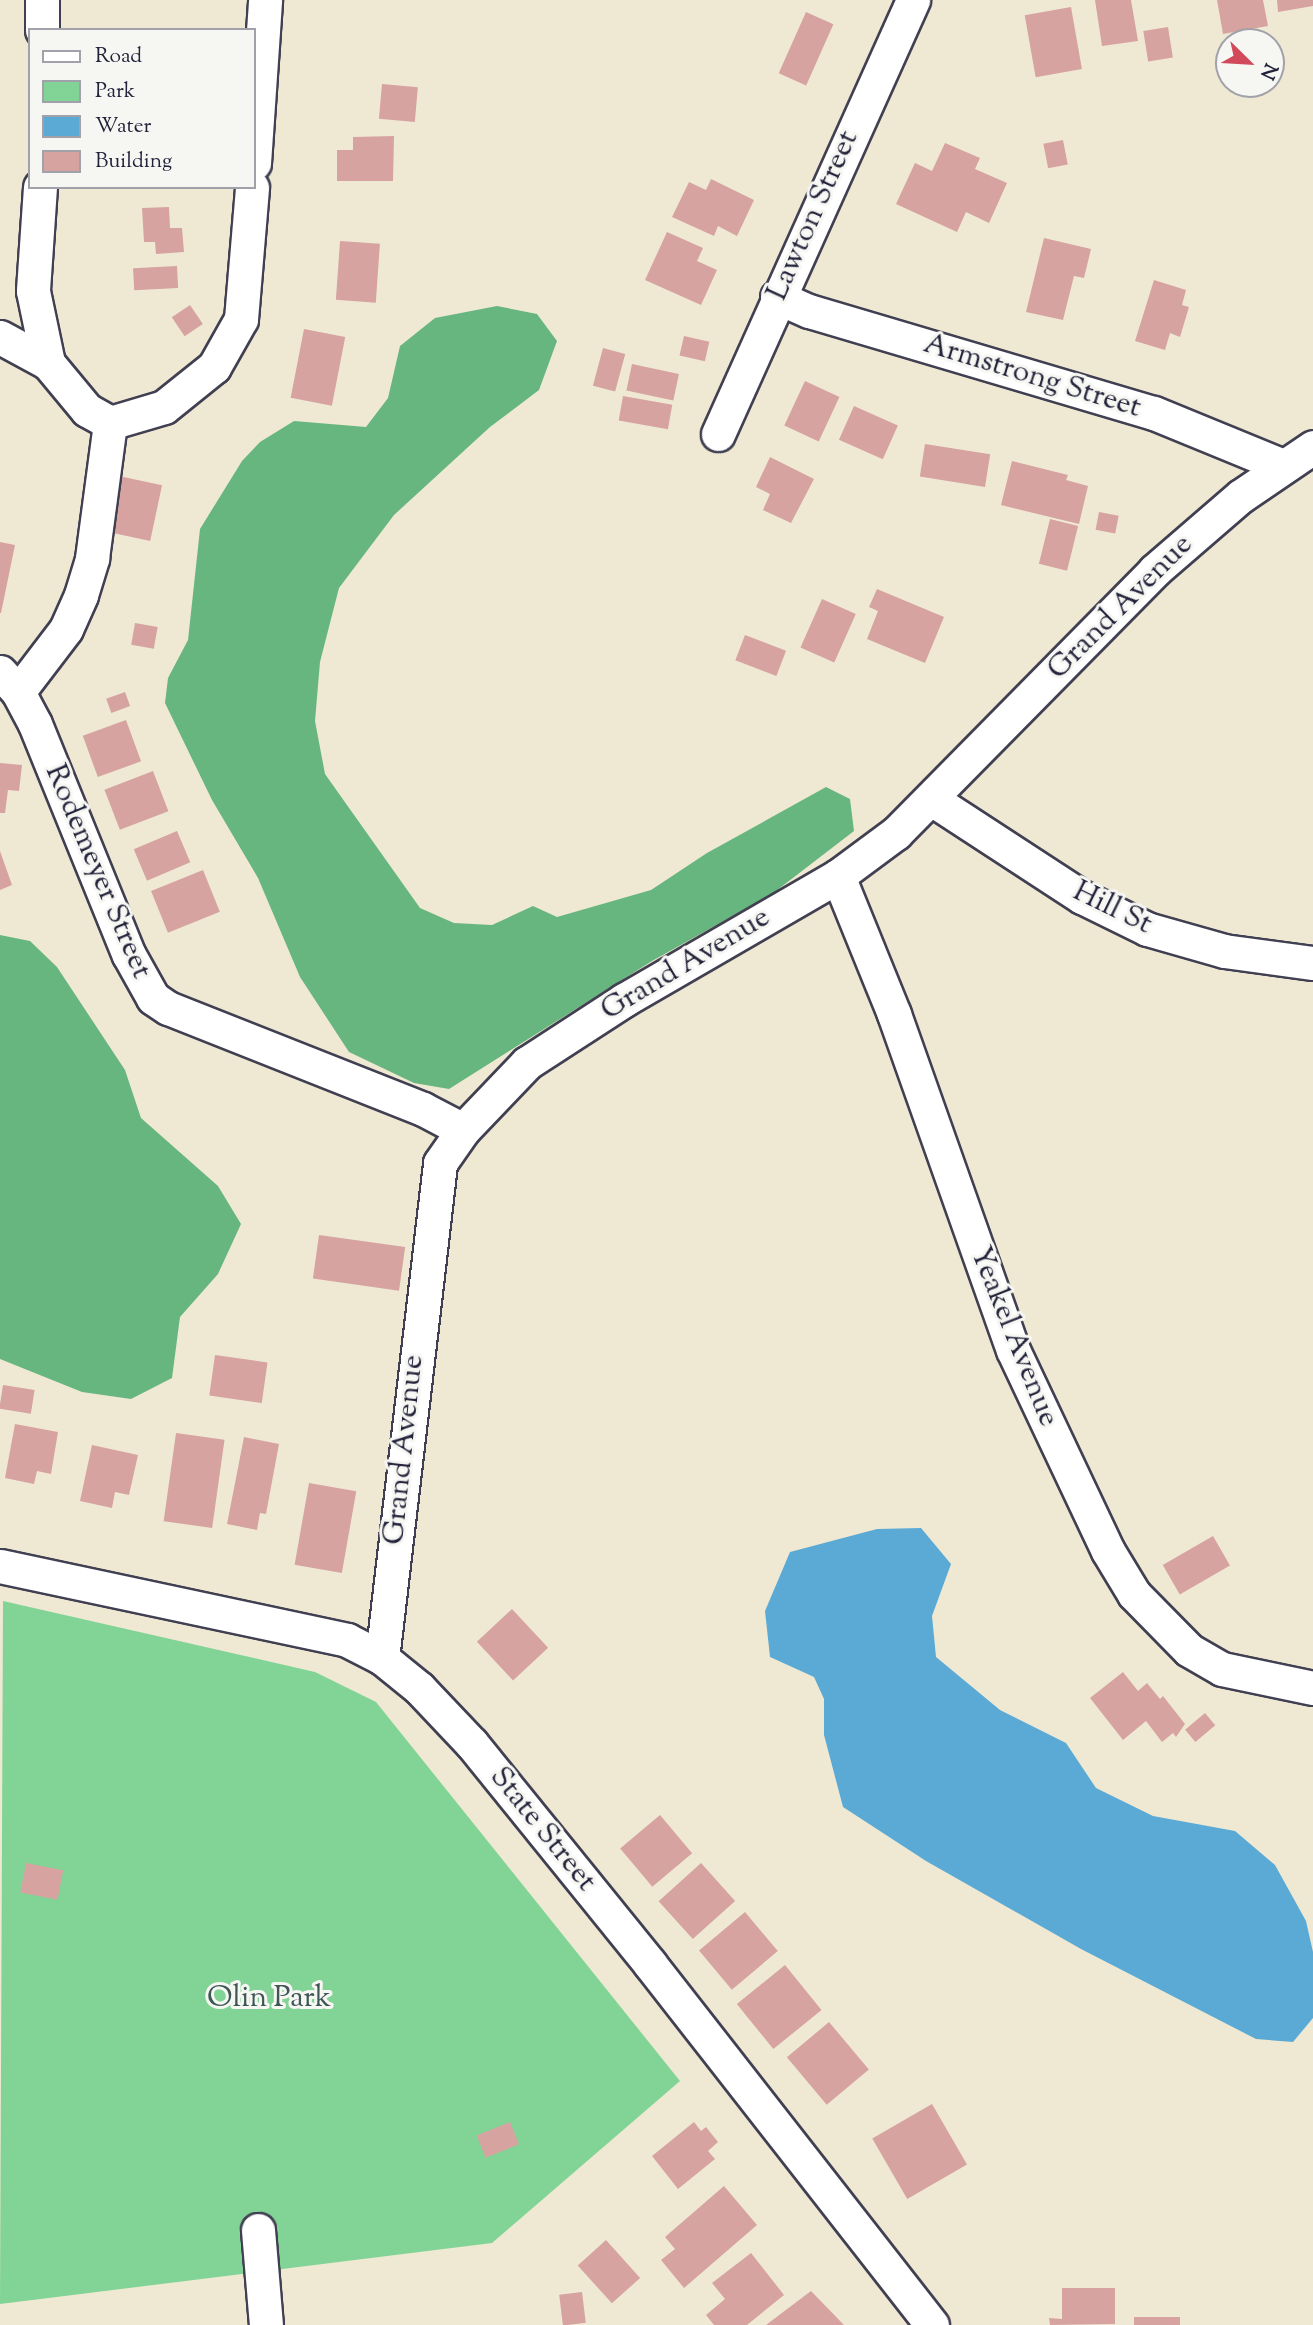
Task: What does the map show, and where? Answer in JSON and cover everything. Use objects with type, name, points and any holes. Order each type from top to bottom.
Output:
[{"type":"street","points":[[42,0],[42,28]]},
{"type":"street","points":[[256,133],[265,0]]},
{"type":"street","name":"Lawton Street","points":[[718,434],[913,0]]},
{"type":"street","points":[[40,189],[33,291],[48,363]]},
{"type":"street","points":[[0,337],[48,363],[87,411],[110,423],[164,407],[214,367],[241,319],[252,189]]},
{"type":"street","name":"Armstrong Street","points":[[777,298],[808,311],[1153,413],[1283,466]]},
{"type":"street","points":[[9,682],[66,629],[81,595],[92,558],[110,423]]},
{"type":"street","name":"Grand Avenue","points":[[382,1658],[440,1163],[463,1130],[527,1063],[624,1000],[838,876],[933,800],[1154,571],[1283,466],[1313,447]]},
{"type":"street","name":"Rodemeyer Street","points":[[9,682],[129,956],[153,998],[180,1014],[423,1109],[463,1130]]},
{"type":"street","name":"Hill St","points":[[933,800],[1082,897],[1147,929],[1224,951],[1313,963]]},
{"type":"street","name":"Yeakel Avenue","points":[[838,876],[894,1014],[1013,1349],[1108,1551],[1134,1594],[1189,1650],[1222,1669],[1313,1688]]},
{"type":"street","name":"State Street","points":[[0,1566],[267,1619],[348,1640],[382,1658],[419,1688],[472,1744],[932,2325]]},
{"type":"street","points":[[258,2230],[266,2325]]},
{"type":"green space","points":[[497,306],[537,314],[557,341],[539,390],[490,427],[394,515],[339,588],[320,662],[315,721],[325,774],[420,908],[454,923],[492,925],[533,906],[557,917],[651,890],[707,853],[826,787],[850,799],[854,831],[772,894],[652,961],[449,1089],[414,1083],[349,1052],[300,977],[258,878],[212,800],[165,703],[168,678],[188,640],[200,529],[242,461],[260,442],[294,421],[366,427],[388,398],[400,346],[435,318]]},
{"type":"green space","points":[[0,935],[30,941],[57,967],[125,1070],[141,1118],[218,1186],[241,1224],[218,1274],[180,1317],[172,1378],[131,1399],[82,1392],[0,1359]]},
{"type":"green space","name":"Olin Park","points":[[3,1601],[315,1672],[376,1702],[680,2081],[492,2243],[0,2304]]},
{"type":"water","points":[[921,1528],[951,1564],[932,1616],[936,1657],[1000,1710],[1066,1743],[1096,1788],[1153,1816],[1235,1831],[1275,1865],[1306,1921],[1313,1952],[1313,2018],[1293,2042],[1256,2039],[1081,1949],[926,1861],[843,1807],[824,1735],[824,1699],[814,1677],[770,1657],[765,1611],[790,1552],[877,1529]]},
{"type":"building","points":[[1095,0],[1131,0],[1138,41],[1102,46]]},
{"type":"building","points":[[1217,0],[1263,0],[1268,26],[1222,28]]},
{"type":"building","points":[[1277,0],[1313,0],[1313,6],[1278,12]]},
{"type":"building","points":[[1071,7],[1082,69],[1036,77],[1025,15]]},
{"type":"building","points":[[806,12],[833,24],[806,85],[779,73]]},
{"type":"building","points":[[1168,27],[1173,58],[1148,62],[1143,31]]},
{"type":"building","points":[[382,84],[418,87],[415,122],[379,119]]},
{"type":"building","points":[[394,136],[393,181],[337,181],[337,150],[353,150],[353,137]]},
{"type":"building","points":[[1063,140],[1068,165],[1048,168],[1043,144]]},
{"type":"building","points":[[945,143],[980,158],[975,169],[1007,183],[989,223],[966,212],[957,232],[896,204],[915,163],[932,171]]},
{"type":"building","points":[[711,179],[754,200],[737,236],[718,226],[714,236],[672,217],[689,182],[706,190]]},
{"type":"building","points":[[169,207],[170,228],[182,228],[184,252],[156,254],[155,242],[144,242],[142,208]]},
{"type":"building","points":[[667,232],[703,248],[697,261],[717,270],[701,305],[645,280]]},
{"type":"building","points":[[1044,238],[1091,249],[1084,278],[1074,276],[1063,320],[1026,312]]},
{"type":"building","points":[[340,241],[380,244],[376,303],[336,300]]},
{"type":"building","points":[[177,266],[178,288],[134,290],[133,268]]},
{"type":"building","points":[[1154,280],[1186,290],[1182,305],[1189,307],[1180,337],[1170,333],[1165,350],[1135,341]]},
{"type":"building","points":[[190,305],[203,324],[185,336],[172,317]]},
{"type":"building","points":[[304,329],[345,337],[332,406],[291,398]]},
{"type":"building","points":[[684,336],[709,342],[705,361],[680,355]]},
{"type":"building","points":[[603,348],[625,354],[615,392],[593,386]]},
{"type":"building","points":[[632,364],[679,374],[673,400],[626,390]]},
{"type":"building","points":[[805,381],[839,397],[819,441],[784,425]]},
{"type":"building","points":[[623,396],[672,405],[668,429],[619,421]]},
{"type":"building","points":[[854,406],[898,426],[883,459],[839,440]]},
{"type":"building","points":[[925,444],[990,454],[985,487],[920,477]]},
{"type":"building","points":[[770,457],[814,479],[791,523],[763,510],[770,494],[756,487]]},
{"type":"building","points":[[1012,461],[1068,475],[1066,480],[1088,486],[1079,524],[1001,505]]},
{"type":"building","points":[[119,476],[162,485],[150,541],[107,532]]},
{"type":"building","points":[[1099,512],[1119,516],[1115,533],[1096,530]]},
{"type":"building","points":[[1050,519],[1078,526],[1067,571],[1039,564]]},
{"type":"building","points":[[0,542],[15,545],[1,613],[0,613]]},
{"type":"building","points":[[877,589],[944,617],[925,663],[867,639],[878,611],[869,607]]},
{"type":"building","points":[[822,599],[856,614],[834,662],[800,647]]},
{"type":"building","points":[[135,623],[158,627],[154,649],[131,645]]},
{"type":"building","points":[[745,635],[786,651],[776,676],[735,660]]},
{"type":"building","points":[[125,692],[130,706],[111,713],[106,699]]},
{"type":"building","points":[[126,720],[141,761],[98,777],[83,736]]},
{"type":"building","points":[[0,763],[22,765],[19,791],[8,790],[5,813],[0,813]]},
{"type":"building","points":[[153,771],[168,811],[120,830],[104,790]]},
{"type":"building","points":[[177,831],[190,862],[147,881],[134,849]]},
{"type":"building","points":[[0,851],[12,885],[0,890]]},
{"type":"building","points":[[203,870],[220,912],[168,933],[151,891]]},
{"type":"building","points":[[319,1235],[405,1247],[399,1291],[313,1279]]},
{"type":"building","points":[[215,1355],[267,1362],[262,1403],[209,1396]]},
{"type":"building","points":[[3,1385],[35,1390],[31,1414],[0,1409]]},
{"type":"building","points":[[15,1424],[58,1432],[51,1474],[37,1471],[34,1484],[5,1478]]},
{"type":"building","points":[[176,1433],[225,1440],[212,1528],[164,1521]]},
{"type":"building","points":[[244,1437],[279,1444],[266,1514],[260,1513],[257,1530],[227,1524]]},
{"type":"building","points":[[92,1445],[138,1455],[129,1495],[115,1492],[112,1508],[80,1501]]},
{"type":"building","points":[[309,1483],[356,1491],[342,1573],[295,1565]]},
{"type":"building","points":[[1213,1536],[1230,1565],[1180,1594],[1163,1565]]},
{"type":"building","points":[[512,1609],[548,1648],[513,1680],[477,1642]]},
{"type":"building","points":[[1123,1672],[1138,1691],[1147,1683],[1160,1699],[1163,1696],[1185,1724],[1176,1737],[1173,1733],[1162,1742],[1146,1721],[1123,1740],[1090,1698]]},
{"type":"building","points":[[1205,1713],[1215,1725],[1195,1742],[1185,1730]]},
{"type":"building","points":[[660,1815],[692,1853],[652,1887],[620,1848]]},
{"type":"building","points":[[26,1863],[63,1870],[58,1900],[20,1892]]},
{"type":"building","points":[[701,1863],[735,1901],[693,1939],[659,1901]]},
{"type":"building","points":[[745,1912],[778,1951],[732,1990],[699,1951]]},
{"type":"building","points":[[785,1965],[822,2010],[773,2049],[737,2004]]},
{"type":"building","points":[[829,2022],[869,2069],[827,2105],[787,2057]]},
{"type":"building","points":[[932,2104],[967,2165],[907,2199],[872,2138]]},
{"type":"building","points":[[510,2122],[519,2144],[486,2158],[477,2135]]},
{"type":"building","points":[[694,2122],[701,2131],[706,2127],[718,2142],[708,2151],[715,2159],[678,2189],[652,2156]]},
{"type":"building","points":[[724,2186],[757,2225],[684,2288],[661,2260],[675,2249],[665,2237]]},
{"type":"building","points":[[606,2240],[640,2278],[612,2303],[578,2265]]},
{"type":"building","points":[[751,2253],[784,2295],[747,2325],[714,2325],[706,2315],[725,2299],[712,2283]]},
{"type":"building","points":[[1062,2288],[1115,2288],[1115,2324],[1050,2325],[1049,2318],[1062,2319]]},
{"type":"building","points":[[811,2291],[844,2325],[766,2325]]},
{"type":"building","points":[[582,2292],[586,2323],[563,2325],[559,2295]]},
{"type":"building","points":[[1134,2317],[1180,2317],[1180,2325],[1134,2325]]}]
